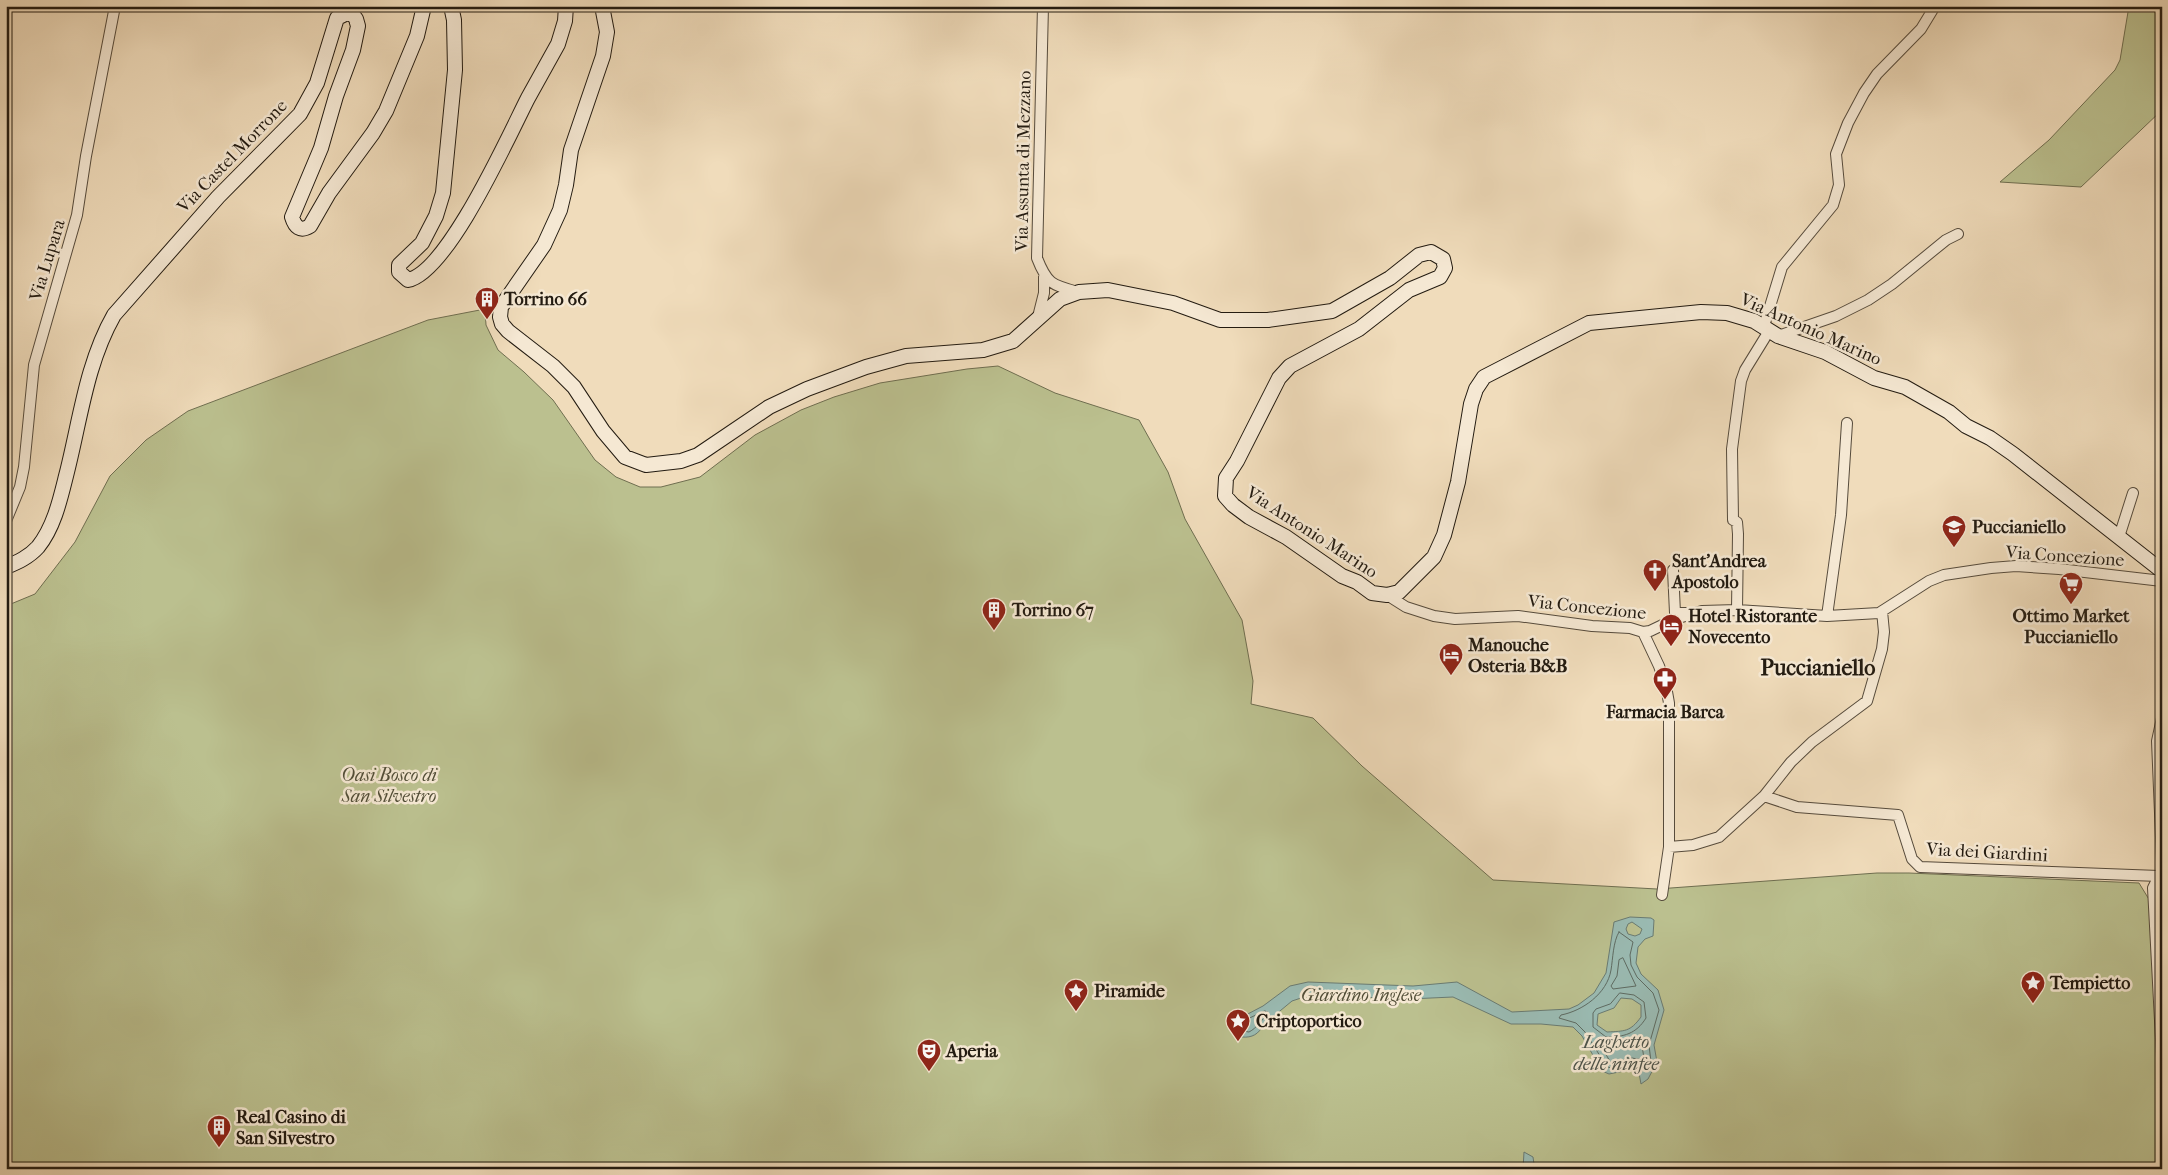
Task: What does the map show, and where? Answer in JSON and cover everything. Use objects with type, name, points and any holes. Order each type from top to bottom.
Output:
[{"type":"street","name":"Via Lupara","points":[[6,521],[20,487],[24,467],[31,386],[37,355],[78,215],[86,156],[115,6]]},
{"type":"street","name":"Via Castel Morrone","points":[[6,568],[24,559],[36,548],[45,536],[54,517],[67,471],[91,366],[101,338],[114,315],[212,203],[300,114],[310,100],[323,68],[334,24],[341,15],[347,13],[353,15],[356,19],[356,37],[321,148],[292,217],[294,225],[299,229],[310,226],[329,193],[362,150],[386,111],[417,36],[424,6]]},
{"type":"street","points":[[451,6],[454,20],[455,70],[443,193],[436,216],[422,243],[399,265],[399,272],[408,280],[415,279],[431,264],[467,217],[558,44],[565,21],[566,6]]},
{"type":"street","points":[[602,6],[607,32],[603,56],[571,150],[560,210],[544,245],[501,307],[500,317],[502,324],[513,336],[553,366],[574,387],[602,431],[625,457],[646,465],[682,461],[698,454],[769,407],[838,377],[906,356],[983,350],[1013,341],[1036,322],[1044,293],[1044,276]]},
{"type":"street","name":"Via Assunta di Mezzano","points":[[1043,6],[1037,258],[1044,276]]},
{"type":"street","points":[[1737,610],[1738,534],[1737,522],[1733,520],[1732,449],[1741,381],[1770,331],[1782,267],[1833,205],[1839,185],[1836,154],[1848,123],[1864,93],[1877,74],[1921,29],[1935,6]]},
{"type":"street","points":[[1770,331],[1830,319],[1861,304],[1892,284],[1946,240],[1958,234]]},
{"type":"street","name":"Via Antonio Marino","points":[[1036,322],[1060,299],[1079,292],[1108,290],[1173,303],[1220,320],[1268,320],[1332,311],[1390,278],[1418,256],[1431,252],[1443,259],[1445,268],[1440,277],[1409,290],[1359,329],[1290,366],[1279,378],[1237,461],[1226,478],[1225,496],[1233,505],[1249,517],[1286,537],[1342,576],[1357,582],[1372,593],[1387,595],[1399,592],[1434,557],[1444,535],[1458,482],[1476,389],[1484,377],[1589,323],[1701,312],[1727,313],[1825,352],[1874,378],[1905,387],[1927,399],[1949,412],[1966,426],[1990,438],[2162,571]]},
{"type":"street","points":[[1044,276],[1059,287],[1079,292]]},
{"type":"street","points":[[1827,616],[1841,515],[1847,423]]},
{"type":"street","points":[[2119,537],[2133,492]]},
{"type":"street","name":"Via Concezione","points":[[1387,595],[1406,607],[1434,616],[1455,619],[1518,616],[1592,626],[1630,628],[1643,632],[1662,627],[1692,613],[1737,610],[1827,616],[1882,612],[1929,581],[1944,575],[1991,568],[2016,566],[2059,569],[2162,581]]},
{"type":"street","points":[[1673,570],[1675,613],[1692,613]]},
{"type":"street","points":[[1669,848],[1693,845],[1720,837],[1764,796],[1792,762],[1812,742],[1867,701],[1882,649],[1884,632],[1882,612]]},
{"type":"street","points":[[1643,632],[1660,666],[1669,703],[1669,848],[1662,895]]},
{"type":"street","points":[[2162,718],[2157,741],[2162,863],[2159,869],[2160,877],[2153,888],[2162,1058]]},
{"type":"street","name":"Via dei Giardini","points":[[1764,796],[1796,807],[1898,815],[1912,859],[1920,867],[2160,877]]},
{"type":"green space","points":[[2129,6],[2162,6],[2162,110],[2081,187],[2000,182],[2049,140],[2115,70],[2120,60]]},
{"type":"green space","name":"Oasi Bosco di San Silvestro","points":[[485,309],[486,325],[498,350],[553,400],[595,460],[616,477],[640,487],[661,487],[700,477],[755,435],[801,410],[834,397],[880,383],[967,369],[998,366],[1055,393],[1139,420],[1168,472],[1185,519],[1242,620],[1253,681],[1251,704],[1313,718],[1362,766],[1493,880],[1657,889],[1877,873],[1909,873],[2139,883],[2150,901],[2162,1098],[2162,1169],[6,1169],[6,606],[35,594],[75,542],[110,476],[146,440],[188,411],[428,320]]},
{"type":"water","name":"Laghetto delle ninfee","points":[[1630,917],[1651,918],[1654,920],[1653,936],[1645,939],[1638,947],[1636,963],[1641,974],[1658,990],[1664,1010],[1654,1045],[1657,1062],[1648,1079],[1641,1084],[1639,1073],[1634,1069],[1609,1074],[1602,1071],[1582,1036],[1573,1027],[1511,1024],[1453,997],[1409,999],[1310,995],[1292,1001],[1263,1025],[1255,1035],[1242,1037],[1238,1033],[1239,1022],[1242,1017],[1263,1006],[1290,986],[1308,982],[1413,986],[1457,982],[1512,1012],[1569,1009],[1594,993],[1606,973],[1614,922]],"holes":[[[1632,922],[1642,929],[1640,934],[1635,936],[1628,934],[1626,929],[1628,924]],[[1621,998],[1632,999],[1641,1005],[1641,1017],[1634,1026],[1627,1030],[1607,1032],[1597,1025],[1598,1014],[1614,1008]]]},
{"type":"water","points":[[1524,1152],[1533,1157],[1534,1164],[1530,1169],[1523,1169]]},
{"type":"place","name":"Torrino 66","points":[[487,320]]},
{"type":"place","name":"Puccianiello","points":[[1954,548]]},
{"type":"place","name":"Sant'Andrea Apostolo","points":[[1655,592]]},
{"type":"place","name":"Ottimo Market Puccianiello","points":[[2071,605]]},
{"type":"place","name":"Torrino 67","points":[[994,631]]},
{"type":"place","name":"Hotel Ristorante Novecento","points":[[1671,647]]},
{"type":"place","name":"Manouche Osteria B&B","points":[[1451,676]]},
{"type":"place","name":"Farmacia Barca","points":[[1665,700]]},
{"type":"place","name":"Tempietto","points":[[2033,1004]]},
{"type":"place","name":"Piramide","points":[[1076,1012]]},
{"type":"place","name":"Criptoportico","points":[[1238,1042]]},
{"type":"place","name":"Aperia","points":[[929,1072]]},
{"type":"place","name":"Real Casino di San Silvestro","points":[[219,1148]]},
{"type":"district","name":"Puccianiello","points":[[1818,667]]},
{"type":"park label","name":"Giardino Inglese","points":[[1361,995]]}]
